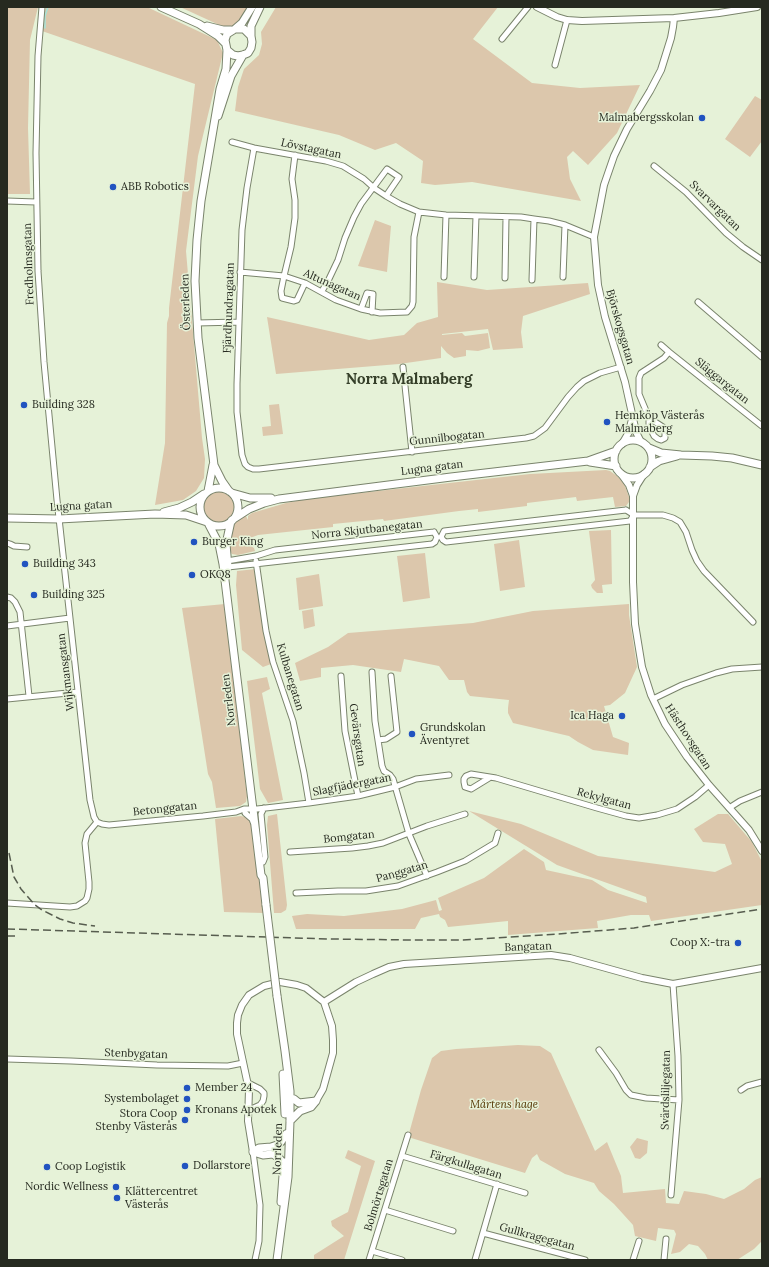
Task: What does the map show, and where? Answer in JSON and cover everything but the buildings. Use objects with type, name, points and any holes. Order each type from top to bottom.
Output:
[{"type":"main road","points":[[161,7],[199,24],[218,36],[233,55],[238,56],[248,52],[251,48],[252,22],[260,7]]},
{"type":"main road","points":[[226,46],[227,34],[242,22],[252,7]]},
{"type":"main road","points":[[199,24],[223,30],[244,29],[251,36]]},
{"type":"main road","name":"Österleden","points":[[226,46],[226,69],[220,89],[205,172],[197,240],[195,281],[197,323],[214,465],[222,481],[230,492]]},
{"type":"main road","name":"Österleden","points":[[212,138],[231,76],[243,55]]},
{"type":"main road","points":[[681,455],[659,461],[650,467],[644,474],[635,478],[630,478],[621,474],[614,461],[616,451],[622,444],[632,440],[641,442],[649,448],[661,453],[732,458],[762,465]]},
{"type":"main road","points":[[649,448],[652,457],[650,467]]},
{"type":"main road","name":"Lugna gatan","points":[[232,520],[249,509],[279,499],[588,461],[616,451]]},
{"type":"main road","name":"Lugna gatan","points":[[588,461],[616,466]]},
{"type":"main road","name":"Österleden","points":[[207,492],[214,465]]},
{"type":"main road","points":[[218,488],[230,492],[237,501],[238,506],[232,520],[220,526],[208,522],[203,518],[200,508],[202,497],[207,492],[218,488]]},
{"type":"main road","name":"Lugna gatan","points":[[156,514],[186,505],[207,492]]},
{"type":"main road","name":"Lugna gatan","points":[[230,492],[250,498],[279,499]]},
{"type":"main road","name":"Lugna gatan","points":[[7,518],[59,519],[156,514],[186,515],[208,522]]},
{"type":"main road","name":"Norrleden","points":[[232,520],[226,544],[226,564],[252,799],[257,809],[258,850],[261,875],[290,1091],[288,1177],[277,1260]]},
{"type":"main road","name":"Norrleden","points":[[208,522],[219,544],[226,564],[257,809],[264,875],[262,878]]},
{"type":"main road","name":"Norrleden","points":[[273,1260],[282,1196],[286,1134],[282,1051],[283,1038]]},
{"type":"main road","points":[[294,1099],[299,1103],[316,1101]]},
{"type":"main road","points":[[290,1121],[300,1112],[311,1107],[316,1101]]},
{"type":"main road","points":[[253,1152],[259,1148],[271,1148],[277,1145],[286,1134]]},
{"type":"main road","points":[[253,1152],[273,1154],[284,1164]]},
{"type":"street","name":"Fredholmsgatan","points":[[42,7],[38,56],[36,122],[38,271],[45,381],[59,519]]},
{"type":"street","points":[[502,39],[528,7]]},
{"type":"street","points":[[537,7],[552,16],[567,20],[582,21],[674,18],[719,14],[757,7]]},
{"type":"street","name":"Björskogsgatan","points":[[641,442],[636,432],[621,367],[604,317],[598,285],[594,237],[604,185],[614,156],[627,129],[661,70],[672,32],[674,18]]},
{"type":"street","points":[[555,65],[567,20]]},
{"type":"street","name":"Lövstagatan","points":[[232,142],[254,148],[326,161],[343,166],[364,179],[386,196],[419,212],[446,215],[506,216],[549,221],[565,225],[594,237]]},
{"type":"street","name":"Fjärdhundragatan","points":[[249,467],[243,460],[238,412],[237,384],[240,272],[244,210],[254,148]]},
{"type":"street","points":[[295,155],[292,179],[295,200],[295,218],[291,247],[284,276],[281,295],[282,298],[294,301],[297,300],[305,283]]},
{"type":"street","name":"Svarvargatan","points":[[654,166],[686,192],[726,233],[762,260]]},
{"type":"street","points":[[322,292],[338,260],[351,222],[361,204],[387,169],[399,177],[386,196]]},
{"type":"street","points":[[7,201],[36,202]]},
{"type":"street","name":"Altunagatan","points":[[240,272],[284,276],[305,283],[348,305],[372,312],[406,312],[412,304],[414,237],[419,212]]},
{"type":"street","points":[[444,278],[446,215]]},
{"type":"street","points":[[474,277],[476,216]]},
{"type":"street","points":[[505,278],[506,216]]},
{"type":"street","points":[[532,280],[534,219]]},
{"type":"street","points":[[563,277],[565,225]]},
{"type":"street","points":[[361,309],[367,293],[373,294],[372,312]]},
{"type":"street","points":[[698,302],[762,357]]},
{"type":"street","points":[[197,323],[239,322]]},
{"type":"street","name":"Släggargatan","points":[[661,345],[762,426]]},
{"type":"street","points":[[649,418],[639,394],[640,373],[664,358],[669,352]]},
{"type":"street","name":"Gunnilbogatan","points":[[249,467],[252,469],[259,469],[516,440],[534,436],[549,424],[568,397],[584,381],[600,373],[621,367]]},
{"type":"street","points":[[403,368],[412,452]]},
{"type":"street","points":[[622,444],[629,432],[633,418]]},
{"type":"street","name":"Hästhovsgatan","points":[[621,474],[633,496],[635,624],[642,667],[653,699],[665,724],[708,786],[749,830],[762,851]]},
{"type":"street","name":"Hästhovsgatan","points":[[633,496],[637,485],[644,474]]},
{"type":"street","points":[[634,515],[630,521],[446,542],[441,536],[444,531],[628,510],[634,515],[663,515],[680,522],[686,532],[697,562],[752,622]]},
{"type":"street","name":"Wijkmansgatan","points":[[59,519],[90,800],[94,817],[97,822]]},
{"type":"street","points":[[552,519],[553,530]]},
{"type":"street","points":[[477,527],[479,538]]},
{"type":"street","name":"Norra Skjutbanegatan","points":[[434,532],[437,538],[432,544],[257,563],[226,564],[275,550],[434,532]]},
{"type":"street","points":[[359,540],[359,552]]},
{"type":"street","points":[[7,543],[14,546],[27,547]]},
{"type":"street","name":"Kulbanegatan","points":[[256,556],[266,631],[273,662],[294,728],[309,804]]},
{"type":"street","points":[[7,597],[11,598],[15,602],[20,612],[29,696]]},
{"type":"street","points":[[7,626],[70,618]]},
{"type":"street","points":[[653,699],[682,685],[716,673],[732,669],[762,667]]},
{"type":"street","points":[[372,672],[375,721],[382,766],[384,771],[393,779],[409,834],[428,876]]},
{"type":"street","name":"Gevärsgatan","points":[[340,676],[345,731],[358,796]]},
{"type":"street","points":[[378,740],[386,739],[397,732],[391,676]]},
{"type":"street","points":[[7,699],[78,692]]},
{"type":"street","name":"Rekylgatan","points":[[489,778],[471,790],[465,787],[464,779],[471,774],[496,778],[596,808],[639,818],[658,815],[677,809],[708,786]]},
{"type":"street","name":"Slagfjädergatan","points":[[257,809],[309,804],[358,796],[396,788],[416,779],[449,775]]},
{"type":"street","points":[[728,808],[740,800],[762,792]]},
{"type":"street","points":[[252,799],[250,805],[245,811],[252,819],[255,841],[258,850]]},
{"type":"street","name":"Betonggatan","points":[[97,822],[108,825],[257,809]]},
{"type":"street","points":[[409,834],[427,826],[465,814]]},
{"type":"street","points":[[7,904],[70,907],[77,906],[85,901],[89,889],[85,843],[87,834],[97,822]]},
{"type":"street","name":"Panggatan","points":[[296,893],[366,891],[398,886],[465,861],[495,843],[498,833]]},
{"type":"street","name":"Bomgatan","points":[[290,852],[368,846],[383,843],[409,834]]},
{"type":"street","name":"Bangatan","points":[[324,1002],[356,982],[389,968],[404,964],[558,955],[642,978],[673,984],[762,968]]},
{"type":"street","points":[[255,1260],[259,1241],[260,1205],[248,1121],[250,1099],[248,1083],[237,1034],[238,1015],[242,1005],[249,995],[271,983],[289,983],[306,988],[324,1002],[332,1026],[334,1040],[333,1053],[323,1089],[316,1101]]},
{"type":"street","name":"Svärdsliljegatan","points":[[671,1195],[679,1100],[673,984]]},
{"type":"street","points":[[599,1050],[631,1095],[646,1098],[679,1100]]},
{"type":"street","name":"Stenbygatan","points":[[7,1059],[157,1065],[228,1066],[244,1063]]},
{"type":"street","points":[[742,1090],[747,1086],[762,1082]]},
{"type":"street","points":[[248,1083],[260,1089],[264,1093],[263,1101],[260,1105],[249,1110]]},
{"type":"street","points":[[290,1091],[294,1099]]},
{"type":"street","name":"Bolmörtsgatan","points":[[370,1260],[408,1135]]},
{"type":"street","name":"Färgkullagatan","points":[[402,1156],[525,1193]]},
{"type":"street","points":[[475,1260],[497,1184]]},
{"type":"street","points":[[385,1210],[453,1231]]},
{"type":"street","name":"Gullkragegatan","points":[[483,1233],[586,1260]]},
{"type":"street","points":[[664,1260],[666,1239]]},
{"type":"street","points":[[633,1260],[639,1241]]},
{"type":"street","points":[[372,1251],[402,1260]]},
{"type":"green space","points":[[7,7],[38,7],[30,40],[28,128],[30,194],[7,194]]},
{"type":"green space","points":[[46,7],[147,7],[217,40],[223,53],[198,156],[186,251],[205,459],[204,478],[196,491],[183,500],[155,505],[165,443],[167,323],[195,84],[42,31]]},
{"type":"green space","points":[[180,7],[249,7],[241,21],[228,29]]},
{"type":"green space","points":[[276,7],[498,7],[473,39],[532,83],[580,88],[640,85],[617,133],[588,165],[573,151],[567,157],[570,179],[581,201],[472,182],[435,185],[421,183],[423,161],[396,143],[375,150],[339,135],[235,111],[238,87],[244,69],[259,55],[262,44],[261,32]]},
{"type":"green space","points":[[755,96],[762,100],[762,141],[750,157],[725,139]]},
{"type":"green space","points":[[375,220],[391,226],[387,272],[358,266]]},
{"type":"green space","points":[[437,282],[487,290],[588,283],[590,294],[523,316],[521,332],[523,348],[493,350],[488,329],[442,334],[462,333],[465,336],[488,333],[490,348],[478,351],[466,350],[466,356],[454,358],[441,346],[441,358],[399,364],[276,374],[267,317],[369,340],[404,335],[417,323],[438,317]]},
{"type":"green space","points":[[279,404],[283,434],[263,436],[262,427],[271,426],[269,405]]},
{"type":"green space","points":[[606,470],[617,476],[624,483],[629,497],[629,502],[626,506],[615,507],[613,497],[577,501],[576,497],[527,503],[527,506],[478,512],[478,509],[384,521],[383,519],[333,524],[333,527],[258,535],[250,538],[251,546],[255,551],[238,555],[232,554],[229,549],[231,528],[245,514],[248,520],[248,516],[252,513],[286,503],[306,499],[530,474]]},
{"type":"green space","points":[[215,491],[221,491],[230,495],[234,507],[230,519],[221,523],[215,523],[206,519],[202,510],[202,504],[206,495]]},
{"type":"green space","points":[[611,530],[612,584],[602,585],[603,593],[597,593],[591,585],[595,580],[589,531]]},
{"type":"green space","points":[[519,540],[525,587],[500,591],[494,544]]},
{"type":"green space","points":[[425,553],[430,598],[403,602],[397,556]]},
{"type":"green space","points":[[256,569],[271,664],[263,667],[242,650],[236,585],[237,571]]},
{"type":"green space","points":[[319,574],[323,606],[299,610],[296,578]]},
{"type":"green space","points":[[225,604],[247,796],[246,802],[240,806],[216,808],[212,782],[208,774],[182,608]]},
{"type":"green space","points":[[629,604],[629,615],[637,667],[625,693],[610,705],[604,706],[613,737],[629,743],[628,755],[593,750],[569,736],[513,723],[508,713],[509,700],[470,696],[467,692],[464,680],[449,680],[439,666],[404,659],[401,672],[353,665],[321,668],[321,677],[300,681],[295,663],[328,647],[348,633],[473,623],[533,611]]},
{"type":"green space","points":[[313,609],[315,626],[304,629],[302,611]]},
{"type":"green space","points":[[267,677],[270,689],[262,693],[283,800],[268,803],[260,789],[247,681]]},
{"type":"green space","points":[[469,811],[521,824],[598,856],[715,872],[732,864],[725,844],[703,842],[694,829],[718,814],[728,814],[752,842],[762,862],[762,905],[651,921],[649,915],[631,915],[597,921],[598,928],[508,935],[508,921],[448,927],[445,920],[440,917],[439,914],[421,918],[415,929],[296,929],[292,916],[307,914],[344,916],[402,909],[436,900],[439,911],[442,910],[438,898],[484,878],[524,849],[544,862],[546,870],[592,880],[608,890],[647,903],[646,897],[557,865]]},
{"type":"green space","points":[[277,814],[287,905],[286,910],[281,913],[274,913],[267,825],[268,816]]},
{"type":"green space","points":[[241,816],[248,818],[252,826],[264,913],[224,912],[215,819]]},
{"type":"green space","name":"Mårtens hage","points":[[518,1045],[540,1046],[551,1053],[595,1151],[607,1142],[621,1176],[623,1193],[665,1189],[666,1203],[679,1204],[684,1191],[706,1194],[724,1199],[744,1189],[755,1180],[762,1177],[762,1241],[754,1249],[737,1260],[708,1260],[698,1246],[689,1244],[680,1252],[671,1254],[676,1234],[674,1230],[658,1228],[656,1241],[635,1236],[633,1225],[614,1204],[599,1191],[594,1183],[565,1174],[540,1160],[537,1154],[532,1158],[525,1173],[408,1137],[421,1090],[432,1058],[441,1051]]},
{"type":"green space","points":[[637,1138],[648,1141],[647,1153],[640,1159],[635,1158],[630,1147]]},
{"type":"green space","points":[[348,1150],[375,1161],[344,1260],[314,1260],[314,1255],[344,1236],[332,1226],[331,1221],[348,1212],[361,1166],[345,1158]]},
{"type":"waterway","points":[[45,28],[45,16],[48,7]]},
{"type":"railway","points":[[9,853],[14,877],[21,889],[35,905],[60,919],[73,923],[95,926]]},
{"type":"railway","points":[[7,929],[330,939],[463,940],[634,928],[762,909]]},
{"type":"railway","points":[[7,936],[17,936]]},
{"type":"place","name":"Malmabergsskolan","points":[[702,118]]},
{"type":"place","name":"ABB Robotics","points":[[113,187]]},
{"type":"place","name":"Building 328","points":[[24,405]]},
{"type":"place","name":"Hemköp Västerås Malmaberg","points":[[607,422]]},
{"type":"place","name":"Burger King","points":[[194,542]]},
{"type":"place","name":"Building 343","points":[[25,564]]},
{"type":"place","name":"OKQ8","points":[[192,575]]},
{"type":"place","name":"Building 325","points":[[34,595]]},
{"type":"place","name":"Ica Haga","points":[[622,716]]},
{"type":"place","name":"Grundskolan Äventyret","points":[[412,734]]},
{"type":"place","name":"Coop X:-tra","points":[[738,943]]},
{"type":"place","name":"Member 24","points":[[187,1088]]},
{"type":"place","name":"Systembolaget","points":[[187,1099]]},
{"type":"place","name":"Kronans Apotek","points":[[187,1110]]},
{"type":"place","name":"Stora Coop Stenby Västerås","points":[[185,1120]]},
{"type":"place","name":"Dollarstore","points":[[185,1166]]},
{"type":"place","name":"Coop Logistik","points":[[47,1167]]},
{"type":"place","name":"Nordic Wellness","points":[[116,1187]]},
{"type":"place","name":"Klättercentret Västerås","points":[[117,1198]]},
{"type":"district","name":"Norra Malmaberg","points":[[409,380]]}]
